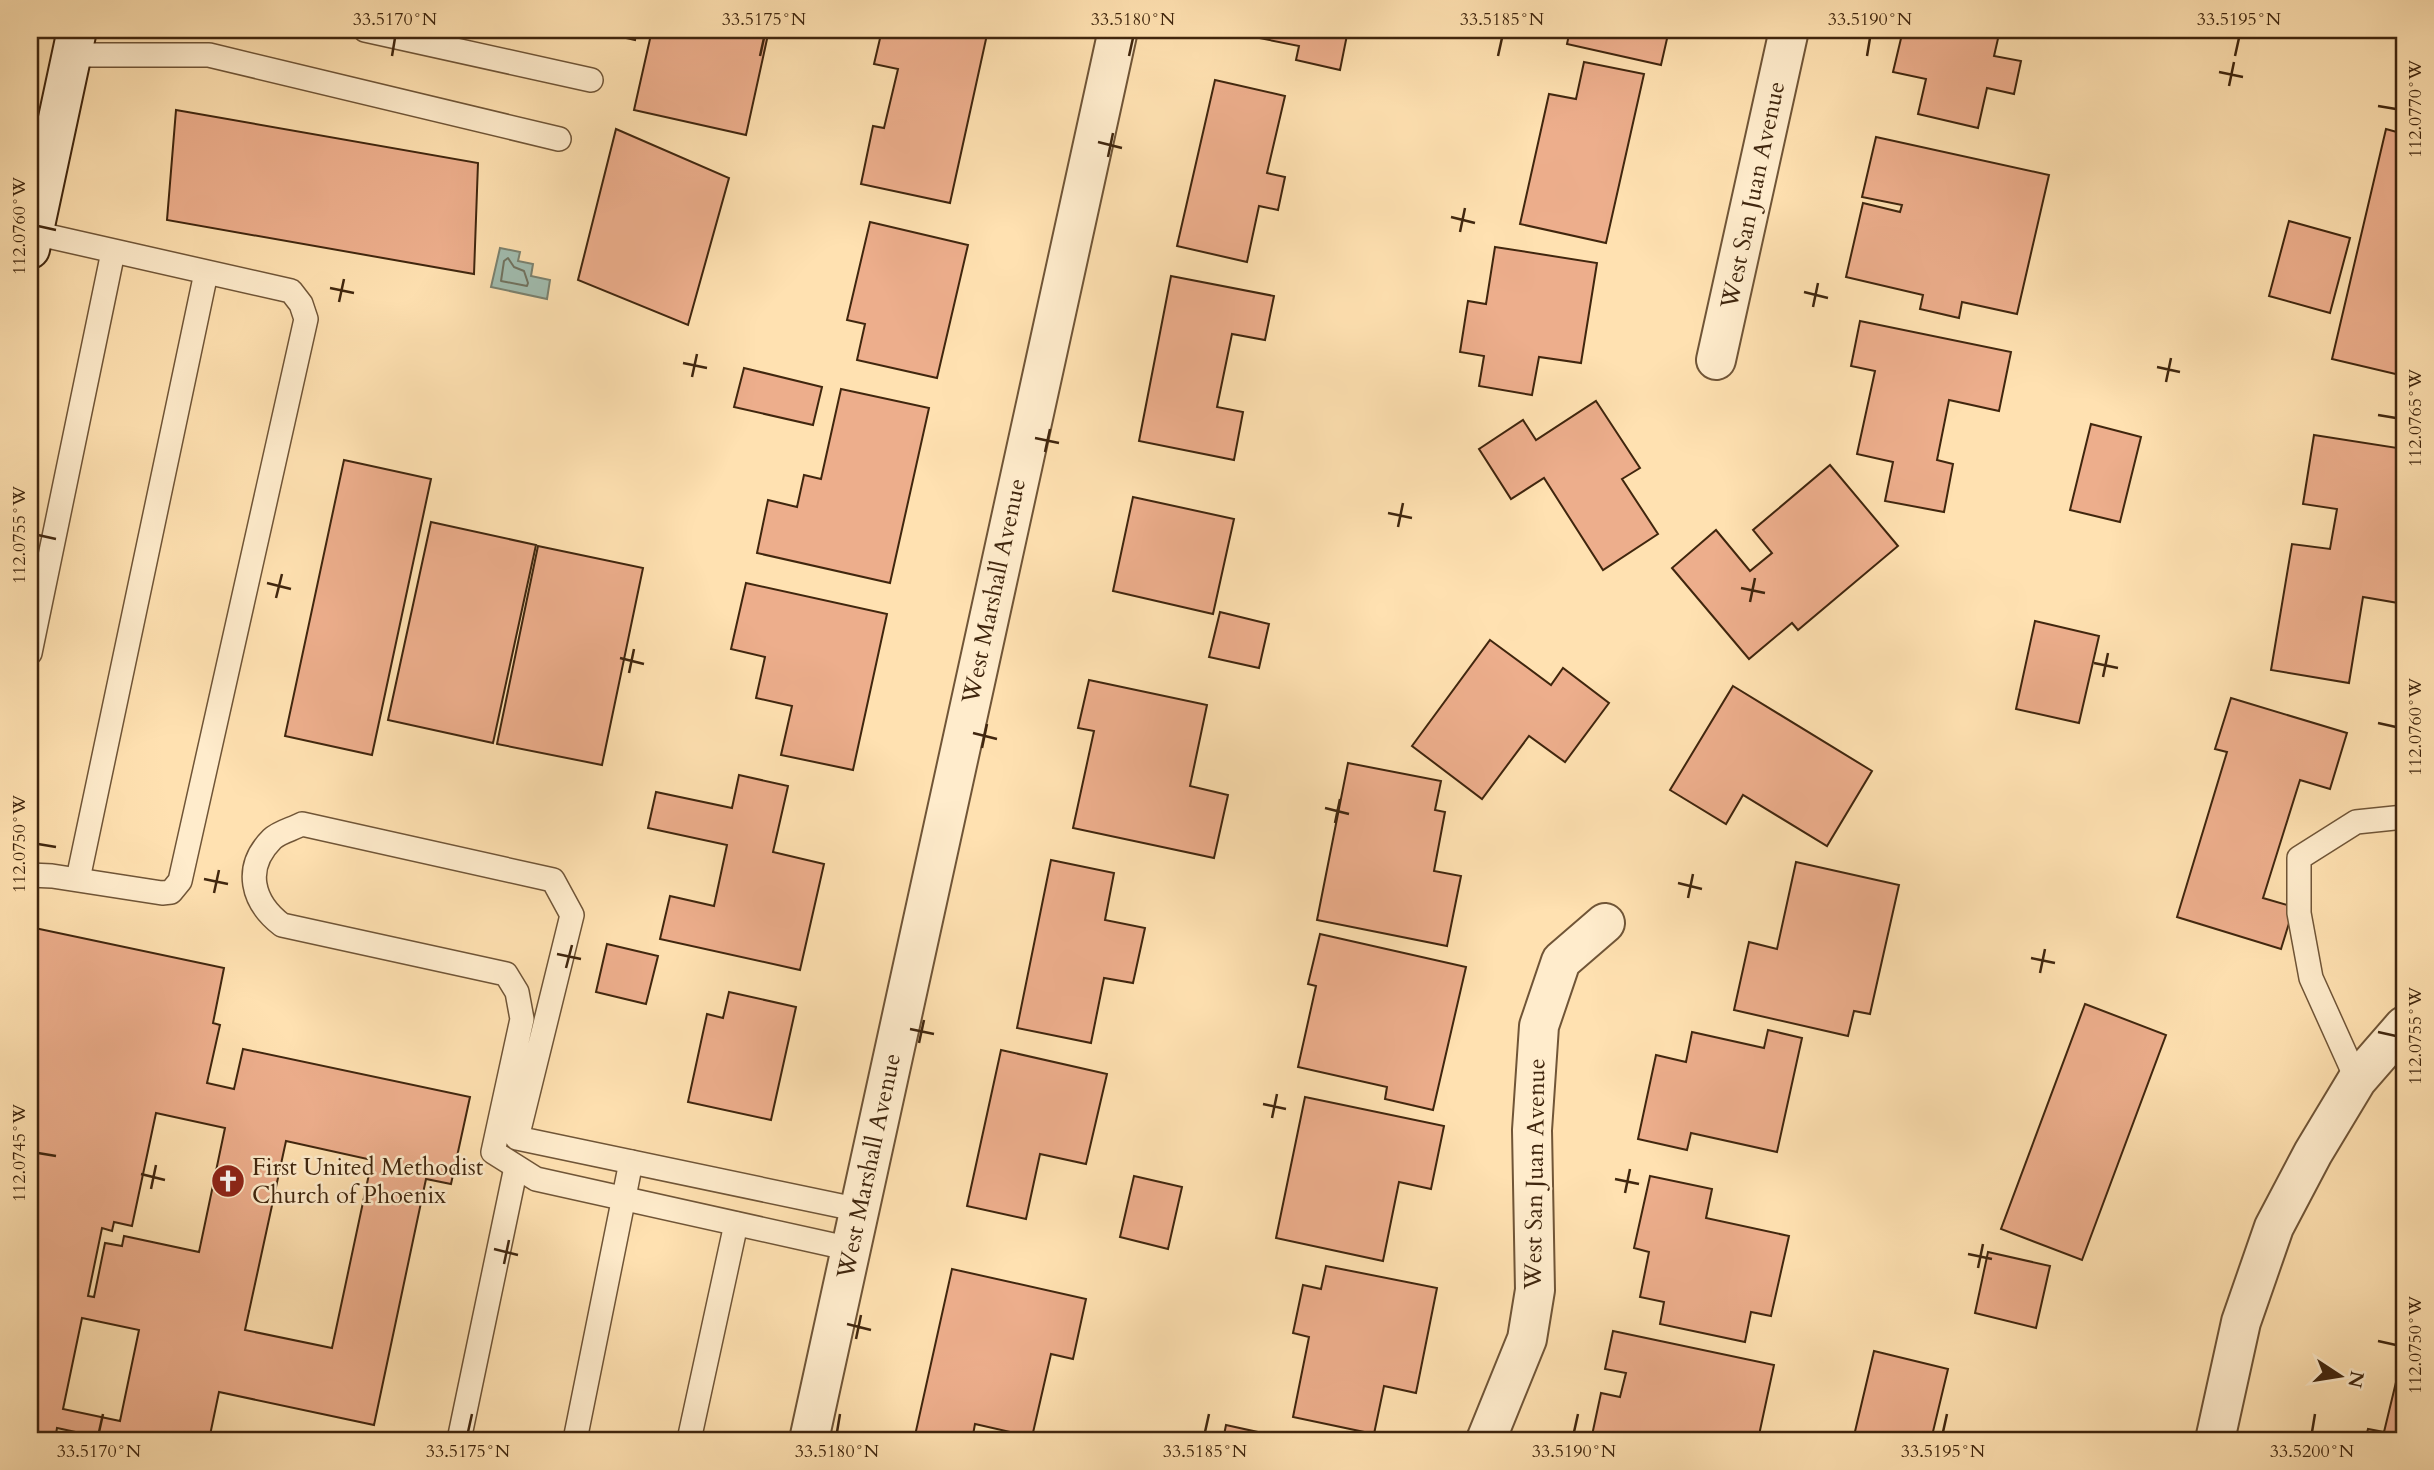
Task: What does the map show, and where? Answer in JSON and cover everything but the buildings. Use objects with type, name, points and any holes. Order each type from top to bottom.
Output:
[{"type":"street","name":"West Marshall Avenue","points":[[810,1440],[1118,30]]},
{"type":"street","name":"West San Juan Avenue","points":[[1716,360],[1789,30]]},
{"type":"street","points":[[31,238],[75,42]]},
{"type":"street","name":"West San Juan Avenue","points":[[1486,1440],[1527,1339],[1535,1290],[1532,1130],[1539,1026],[1561,961],[1605,923]]},
{"type":"street","points":[[2215,1440],[2241,1322],[2274,1227],[2313,1153],[2357,1080],[2404,1026]]},
{"type":"lane","points":[[365,30],[592,80]]},
{"type":"lane","points":[[75,42],[209,55],[559,139]]},
{"type":"lane","points":[[30,876],[78,879],[162,893],[171,892],[180,880],[306,319],[301,304],[291,291],[113,252],[31,238]]},
{"type":"lane","points":[[30,653],[113,252]]},
{"type":"lane","points":[[78,879],[206,273]]},
{"type":"lane","points":[[2357,1080],[2311,978],[2299,913],[2299,858],[2356,822],[2404,817]]},
{"type":"lane","points":[[851,1249],[536,1179],[493,1152],[522,1019],[517,992],[506,974],[282,925],[266,913],[254,886],[257,858],[274,837],[302,824],[553,880],[572,915],[517,1138],[860,1210]]},
{"type":"lane","points":[[575,1440],[632,1162]]},
{"type":"lane","points":[[459,1440],[516,1167]]},
{"type":"lane","points":[[689,1440],[736,1224]]},
{"type":"water","points":[[500,248],[520,252],[518,261],[533,264],[531,276],[550,280],[547,299],[491,287]]},
{"type":"place","name":"First United Methodist Church of Phoenix","points":[[228,1181]]}]
